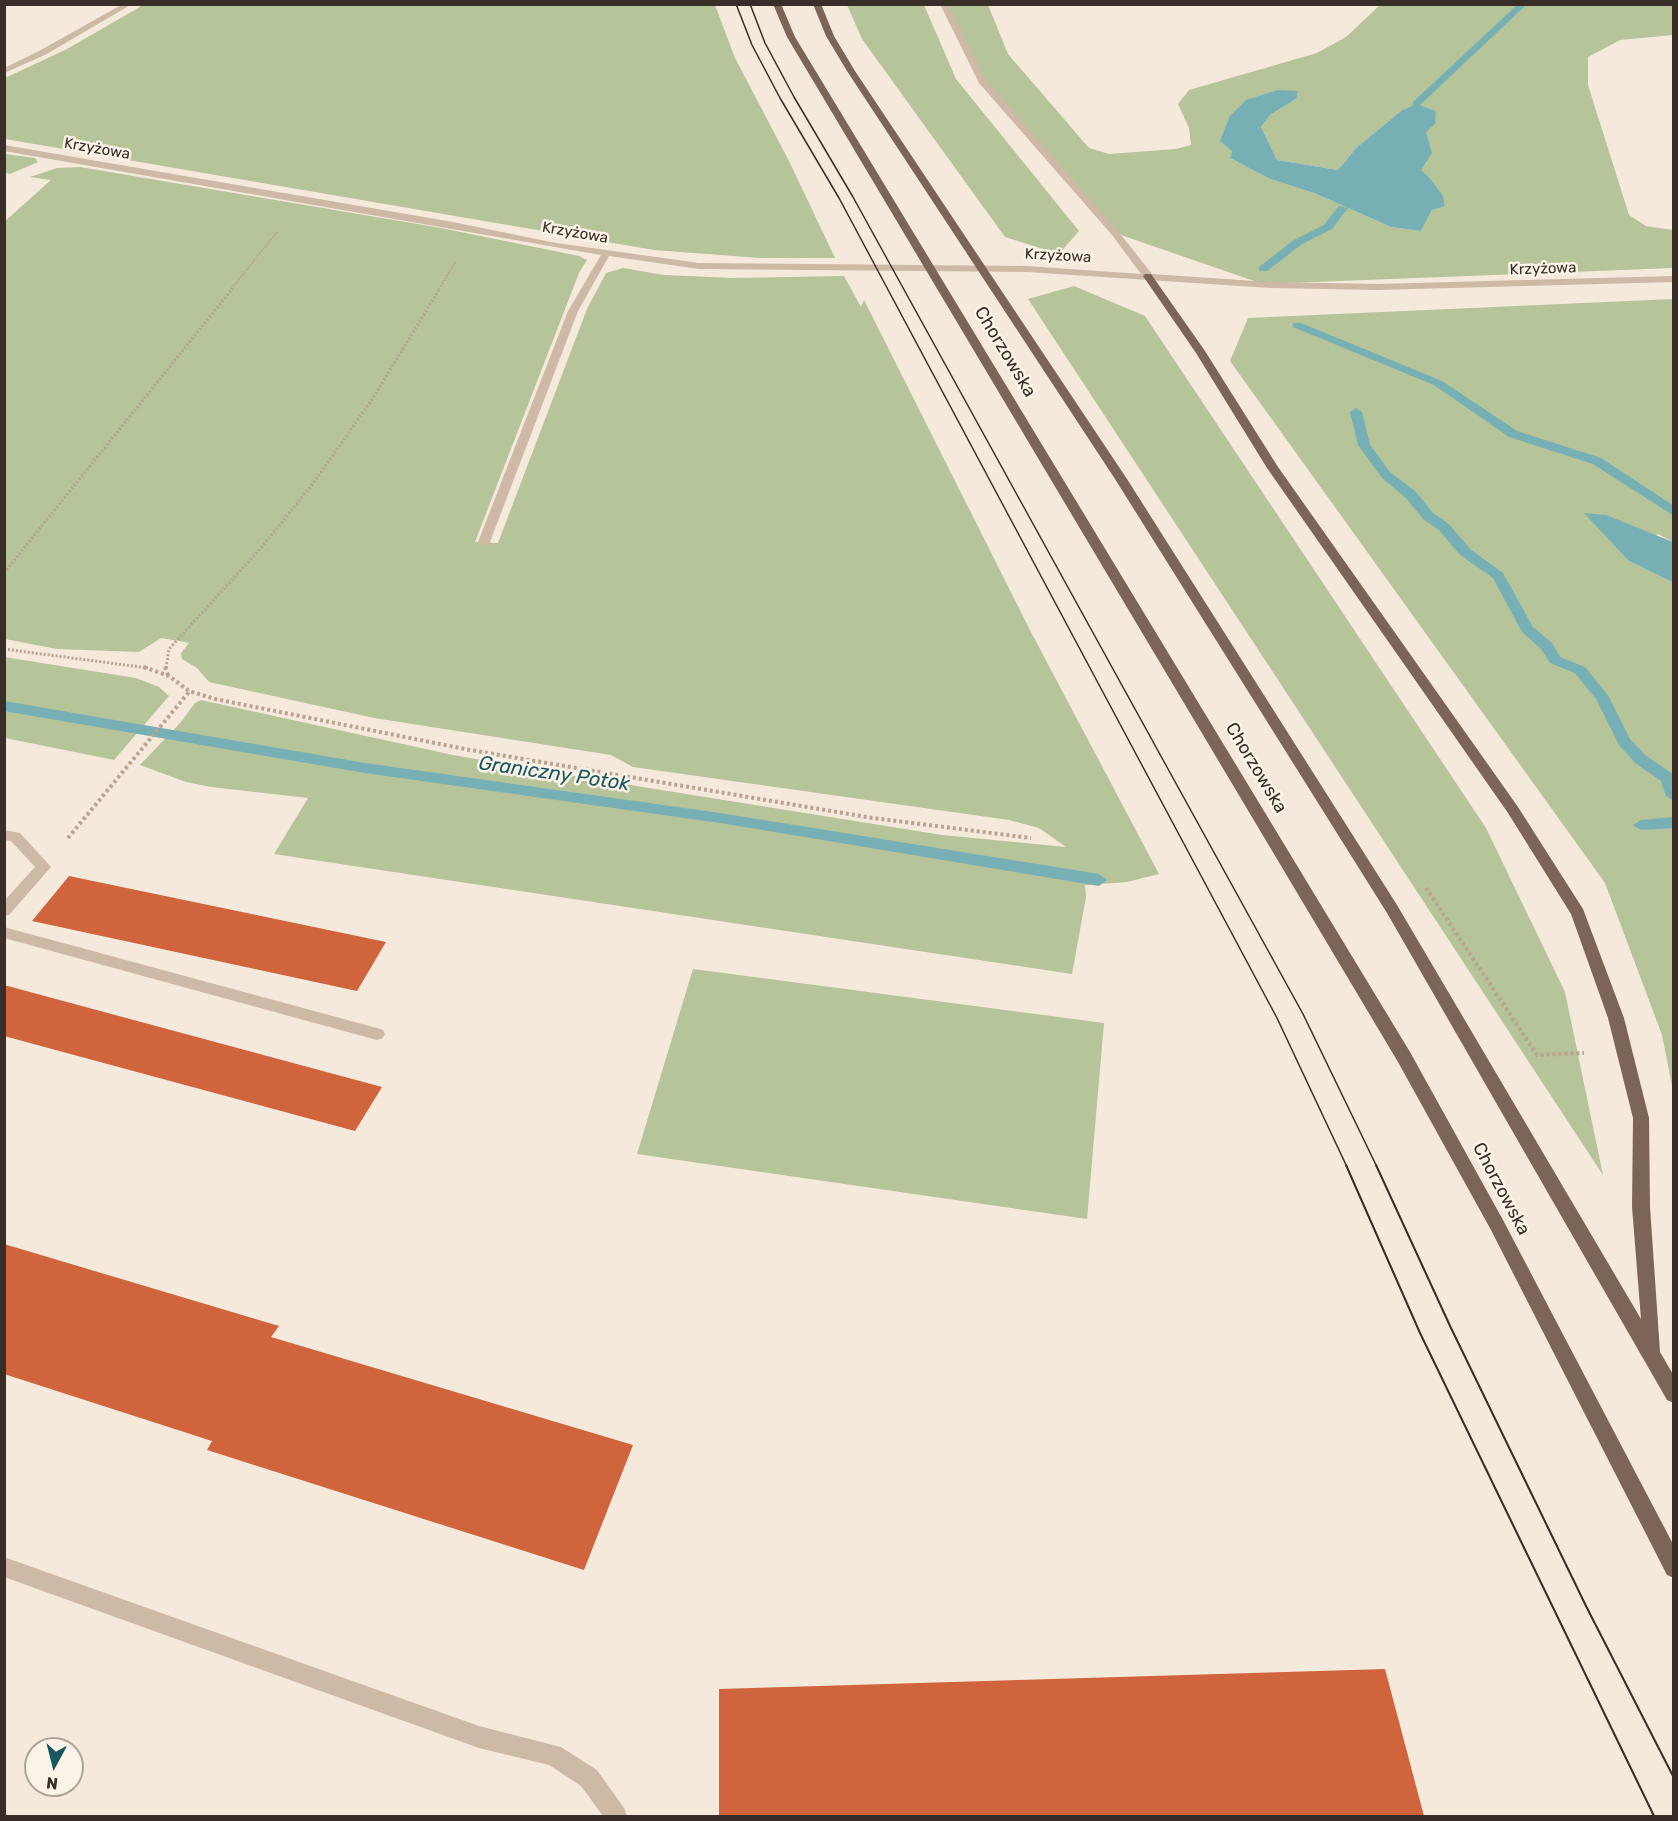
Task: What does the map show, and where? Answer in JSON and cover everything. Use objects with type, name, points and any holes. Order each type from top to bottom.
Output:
[{"type":"main road","name":"Chorzowska","points":[[777,4],[791,37],[1404,1057],[1497,1225],[1674,1568]]},
{"type":"main road","name":"Chorzowska","points":[[817,4],[830,36],[851,71],[932,189],[1026,337],[1121,479],[1392,909],[1674,1394]]},
{"type":"main road","points":[[1148,276],[1201,353],[1272,468],[1513,810],[1578,913],[1616,1018],[1641,1118],[1641,1207],[1652,1355]]},
{"type":"street","points":[[4,70],[42,53],[129,4]]},
{"type":"street","points":[[944,4],[982,81],[1115,232],[1148,276]]},
{"type":"street","name":"Krzyżowa","points":[[4,148],[657,262],[736,268],[1027,269],[1270,285],[1480,286],[1674,279]]},
{"type":"street","points":[[484,542],[573,311],[606,254]]},
{"type":"street","points":[[4,835],[15,837],[44,867],[4,910]]},
{"type":"street","points":[[4,932],[377,1034]]},
{"type":"street","points":[[4,1568],[479,1737],[553,1755],[589,1778],[616,1816]]},
{"type":"path","points":[[4,573],[304,200]]},
{"type":"path","points":[[169,676],[165,657],[170,649],[261,548],[312,485],[373,398],[476,230]]},
{"type":"path","points":[[4,649],[81,660],[140,665],[169,676],[189,691],[470,750],[873,818],[1031,838]]},
{"type":"path","points":[[44,867],[189,691]]},
{"type":"green space","points":[[145,4],[715,5],[735,58],[789,161],[835,258],[760,258],[654,250],[5,139],[5,78],[67,49]]},
{"type":"green space","points":[[847,5],[924,5],[956,79],[1079,231],[1059,254],[1005,237],[862,39]]},
{"type":"green space","points":[[944,5],[988,5],[1008,54],[1089,148],[1109,154],[1176,149],[1191,145],[1189,128],[1178,104],[1189,90],[1317,53],[1346,37],[1380,5],[1673,5],[1673,35],[1620,40],[1588,57],[1588,85],[1629,215],[1646,226],[1673,230],[1673,268],[1263,284],[1115,233],[982,81]],"holes":[[[1278,90],[1296,99],[1270,115],[1261,127],[1277,160],[1338,170],[1356,148],[1401,111],[1436,111],[1434,121],[1426,132],[1420,170],[1429,177],[1442,196],[1445,205],[1432,210],[1421,231],[1391,227],[1314,193],[1270,179],[1230,158],[1232,151]]]},
{"type":"green space","points":[[5,154],[35,158],[38,162],[10,174],[5,173]]},
{"type":"green space","points":[[80,167],[441,228],[579,256],[587,260],[579,273],[475,542],[498,543],[587,309],[606,273],[623,268],[664,275],[733,278],[844,276],[861,307],[864,300],[1032,634],[1159,874],[1127,882],[1085,885],[1086,897],[1072,974],[274,854],[308,798],[211,787],[186,782],[140,765],[181,722],[195,703],[201,700],[453,755],[543,771],[942,835],[1066,847],[1039,828],[1009,820],[633,767],[611,755],[374,718],[209,682],[197,668],[182,659],[181,653],[189,643],[179,641],[161,638],[139,652],[57,649],[5,639],[4,222],[51,180],[30,177],[57,168]]},
{"type":"green space","points":[[1074,286],[1145,316],[1486,828],[1565,992],[1603,1175],[1028,299]]},
{"type":"green space","points":[[1673,299],[1673,542],[1658,534],[1629,561],[1672,582],[1673,586],[1673,1091],[1662,1035],[1605,883],[1230,361],[1248,318]]},
{"type":"green space","points":[[4,657],[136,678],[159,687],[169,696],[114,760],[5,738]]},
{"type":"green space","points":[[693,969],[1104,1023],[1087,1219],[637,1154]]},
{"type":"water","points":[[1278,90],[1298,91],[1296,99],[1270,115],[1261,127],[1277,160],[1338,170],[1356,148],[1401,111],[1416,104],[1436,111],[1435,124],[1426,132],[1432,153],[1421,170],[1443,196],[1445,206],[1432,210],[1421,231],[1391,227],[1314,193],[1270,179],[1230,158],[1232,151],[1220,141],[1230,116],[1246,100]]},
{"type":"water","points":[[1584,513],[1606,515],[1673,542],[1673,586],[1672,582],[1629,561]]},
{"type":"building","points":[[69,876],[386,942],[357,991],[32,921]]},
{"type":"building","points":[[4,985],[382,1087],[355,1131],[4,1036]]},
{"type":"building","points":[[4,1244],[279,1326],[271,1337],[633,1445],[584,1570],[207,1450],[212,1441],[4,1374]]},
{"type":"building","points":[[1385,1669],[1424,1816],[719,1816],[719,1689]]},
{"type":"waterway","points":[[1416,104],[1523,4]]},
{"type":"waterway","points":[[1263,269],[1298,242],[1328,227],[1343,208]]},
{"type":"waterway","points":[[1297,325],[1438,383],[1513,434],[1597,461],[1674,512]]},
{"type":"waterway","points":[[1356,412],[1364,445],[1386,475],[1411,495],[1428,516],[1444,527],[1465,552],[1498,576],[1527,629],[1547,646],[1555,660],[1580,670],[1602,697],[1624,741],[1640,759],[1668,778],[1674,796]]},
{"type":"waterway","name":"Graniczny Potok","points":[[4,706],[365,768],[720,818],[1099,880]]},
{"type":"waterway","name":"Graniczny Potok","points":[[1641,825],[1674,822]]},
{"type":"tram line","points":[[736,4],[752,45],[780,98],[839,198],[1277,1018],[1347,1167]]},
{"type":"tram line","points":[[750,4],[765,43],[794,97],[853,197],[1303,1014],[1377,1167]]},
{"type":"tram line","points":[[1346,1165],[1420,1333],[1654,1816]]},
{"type":"tram line","points":[[1376,1165],[1451,1328],[1587,1608],[1674,1778]]}]
